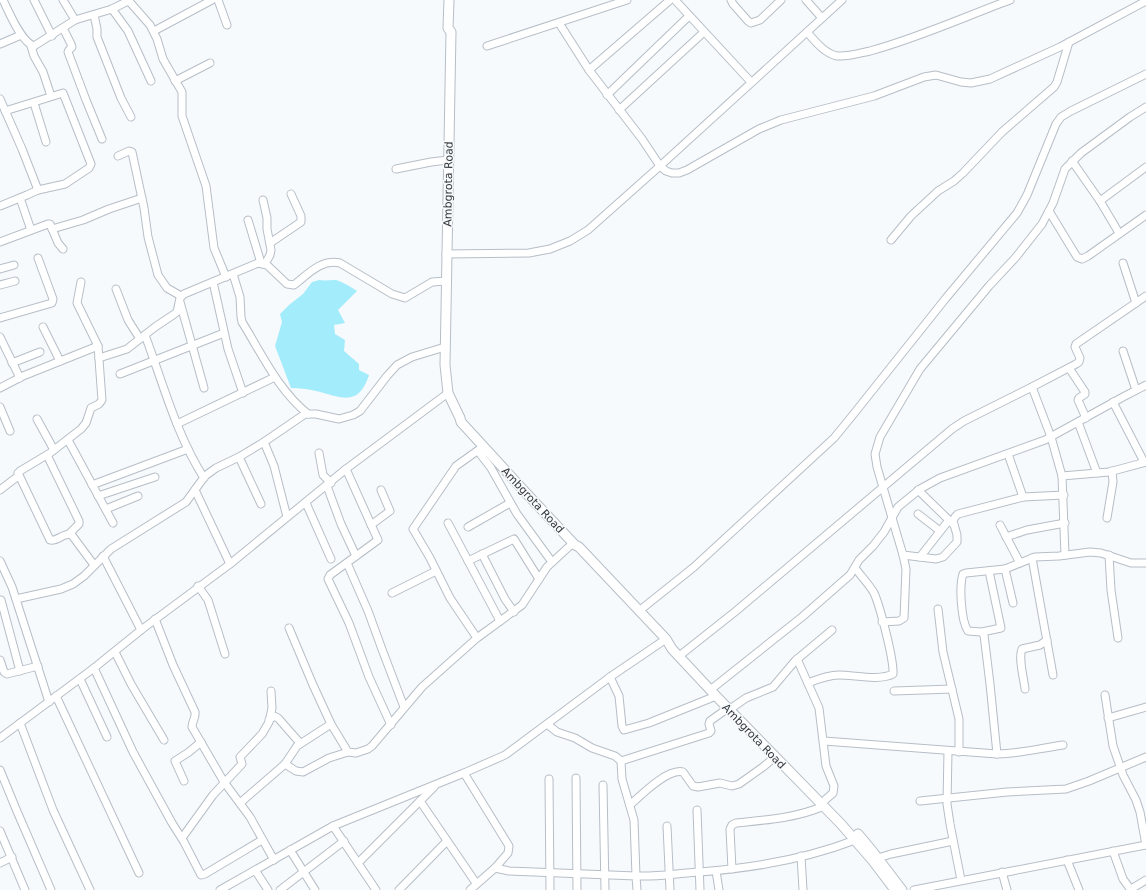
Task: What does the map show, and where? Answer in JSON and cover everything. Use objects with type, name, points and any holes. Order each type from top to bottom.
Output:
[{"type":"main road","name":"Ambgrota Road","points":[[449,0],[448,28],[451,32],[445,347],[448,393],[461,422],[481,449],[527,494],[652,624],[672,649],[715,691],[775,757],[824,803],[895,890]]},
{"type":"main road","points":[[451,32],[453,28],[454,0]]},
{"type":"main road","points":[[460,418],[486,441],[568,532],[577,543],[575,544]]},
{"type":"main road","points":[[667,641],[674,644],[683,653],[715,691]]},
{"type":"main road","points":[[730,708],[824,803],[860,837],[902,890]]},
{"type":"street","points":[[3,0],[21,35],[31,46],[34,56],[43,72],[51,96]]},
{"type":"street","points":[[34,0],[52,36]]},
{"type":"street","points":[[63,0],[75,20]]},
{"type":"street","points":[[154,31],[212,0]]},
{"type":"street","points":[[218,0],[227,25]]},
{"type":"street","points":[[487,46],[627,0]]},
{"type":"street","points":[[589,70],[670,0]]},
{"type":"street","points":[[675,0],[751,82]]},
{"type":"street","points":[[731,0],[732,4],[748,21],[752,23],[760,20],[781,0]]},
{"type":"street","points":[[806,0],[822,18]]},
{"type":"street","points":[[446,254],[529,254],[550,249],[570,241],[588,230],[842,0]]},
{"type":"street","points":[[807,32],[828,53],[837,56],[846,56],[911,38],[1010,0]]},
{"type":"street","points":[[31,46],[37,45],[75,20],[112,9],[128,1],[144,16],[154,31],[163,60],[182,92],[182,116],[204,178],[208,194],[214,248],[226,277]]},
{"type":"street","points":[[559,23],[589,70],[660,166],[666,171],[679,173],[759,129],[781,120],[874,96],[924,77],[936,75],[971,83],[990,79],[1069,42],[1146,1]]},
{"type":"street","points":[[112,9],[128,31],[151,81]]},
{"type":"street","points":[[94,15],[97,37],[121,98],[131,117]]},
{"type":"street","points":[[608,95],[690,16]]},
{"type":"street","points":[[63,28],[72,44],[72,47],[68,51],[102,139]]},
{"type":"street","points":[[619,110],[704,32]]},
{"type":"street","points":[[0,44],[21,35]]},
{"type":"street","points":[[892,240],[911,216],[938,191],[954,181],[963,173],[1002,132],[1054,87],[1057,82],[1069,42]]},
{"type":"street","points":[[175,81],[210,63]]},
{"type":"street","points":[[639,611],[694,567],[834,438],[848,422],[917,333],[1017,213],[1056,124],[1061,117],[1146,74]]},
{"type":"street","points":[[0,206],[38,190],[65,184],[90,166],[90,161],[74,124],[64,94],[60,93],[34,103],[6,111]]},
{"type":"street","points":[[0,100],[6,111],[38,190]]},
{"type":"street","points":[[34,103],[46,142]]},
{"type":"street","points":[[882,622],[899,621],[904,618],[906,576],[903,555],[882,488],[876,461],[876,448],[880,437],[920,369],[989,286],[1016,257],[1042,224],[1049,211],[1063,173],[1072,161],[1130,117],[1146,107]]},
{"type":"street","points":[[118,156],[129,151],[132,152],[142,198],[148,237],[158,275],[162,283],[180,298],[204,388]]},
{"type":"street","points":[[396,169],[448,160]]},
{"type":"street","points":[[1072,161],[1120,233]]},
{"type":"street","points":[[1100,201],[1146,167]]},
{"type":"street","points":[[270,243],[302,220],[291,194]]},
{"type":"street","points":[[20,198],[31,230]]},
{"type":"street","points":[[52,230],[142,198]]},
{"type":"street","points":[[99,358],[127,349],[177,312],[180,298],[184,294],[233,274],[263,264],[271,253],[267,230],[267,218],[263,200]]},
{"type":"street","points":[[1049,211],[1079,258],[1088,256],[1146,214]]},
{"type":"street","points":[[248,220],[263,264],[291,285],[294,285],[323,264],[334,262],[340,263],[392,294],[405,298],[432,282],[446,281]]},
{"type":"street","points":[[0,242],[50,224],[58,244],[63,249]]},
{"type":"street","points":[[0,318],[52,303],[53,299],[38,258]]},
{"type":"street","points":[[1123,263],[1136,303]]},
{"type":"street","points":[[0,269],[14,265]]},
{"type":"street","points":[[233,274],[240,297],[242,322],[275,377],[290,397],[308,414]]},
{"type":"street","points":[[0,285],[15,281]]},
{"type":"street","points":[[0,490],[17,477],[18,473],[47,455],[84,426],[93,407],[100,404],[102,400],[98,346],[77,303],[81,282]]},
{"type":"street","points":[[213,282],[224,333],[243,393]]},
{"type":"street","points":[[116,289],[128,320],[142,337],[154,361],[170,409],[188,449],[204,478]]},
{"type":"street","points":[[683,653],[736,611],[942,437],[964,421],[1070,368],[1080,360],[1075,347],[1076,344],[1146,296]]},
{"type":"street","points":[[43,327],[60,361]]},
{"type":"street","points":[[120,374],[224,333]]},
{"type":"street","points":[[0,337],[20,378]]},
{"type":"street","points":[[0,388],[20,378],[98,346]]},
{"type":"street","points":[[16,599],[67,587],[78,580],[111,549],[186,502],[204,478],[216,468],[239,457],[264,442],[302,415],[316,414],[339,419],[353,416],[360,411],[397,365],[412,357],[445,347]]},
{"type":"street","points":[[1123,351],[1136,390]]},
{"type":"street","points":[[12,363],[40,352]]},
{"type":"street","points":[[1070,368],[1085,392],[1085,394],[1078,400],[1086,418]]},
{"type":"street","points":[[177,424],[275,377]]},
{"type":"street","points":[[610,677],[619,696],[622,726],[624,730],[648,723],[715,691],[850,575],[859,560],[873,546],[898,508],[918,490],[936,480],[1051,437],[1146,385]]},
{"type":"street","points":[[1032,388],[1051,437],[1062,476],[1066,555]]},
{"type":"street","points":[[0,738],[80,679],[198,586],[230,564],[346,469],[448,393]]},
{"type":"street","points":[[1062,476],[1112,471],[1145,462],[1113,402]]},
{"type":"street","points":[[0,407],[10,431]]},
{"type":"street","points":[[37,419],[54,450]]},
{"type":"street","points":[[1078,422],[1097,473]]},
{"type":"street","points":[[68,440],[114,523]]},
{"type":"street","points":[[264,442],[274,466],[287,517]]},
{"type":"street","points":[[92,485],[188,449]]},
{"type":"street","points":[[477,638],[456,607],[413,530],[456,466],[481,449],[510,502],[552,562]]},
{"type":"street","points":[[319,453],[323,474],[329,484],[341,524],[356,556]]},
{"type":"street","points":[[1008,454],[1023,496]]},
{"type":"street","points":[[18,473],[50,540],[69,534],[79,524],[79,521],[47,455]]},
{"type":"street","points":[[239,457],[261,504]]},
{"type":"street","points":[[346,469],[378,540],[330,574],[328,579],[349,623],[369,677],[391,725]]},
{"type":"street","points":[[1107,518],[1113,482],[1112,471]]},
{"type":"street","points":[[98,496],[155,477]]},
{"type":"street","points":[[195,490],[230,564]]},
{"type":"street","points":[[371,525],[390,511],[381,490]]},
{"type":"street","points":[[903,555],[936,559],[943,557],[957,542],[957,535],[951,522],[918,490]]},
{"type":"street","points":[[920,557],[940,531],[958,514],[1023,496],[1064,495]]},
{"type":"street","points":[[106,509],[138,496]]},
{"type":"street","points":[[468,527],[510,502]]},
{"type":"street","points":[[306,503],[331,559]]},
{"type":"street","points":[[918,514],[940,531]]},
{"type":"street","points":[[448,523],[500,621]]},
{"type":"street","points":[[1006,537],[1027,530],[1065,523]]},
{"type":"street","points":[[1000,525],[1020,563]]},
{"type":"street","points":[[69,534],[73,536],[94,565]]},
{"type":"street","points":[[468,561],[514,538],[540,579]]},
{"type":"street","points":[[285,764],[296,771],[303,772],[329,758],[348,752],[356,753],[368,749],[391,725],[404,707],[422,687],[477,638],[514,612],[526,601],[544,570],[575,544]]},
{"type":"street","points":[[989,571],[1001,628],[982,632],[969,632],[966,627],[962,607],[962,577],[964,573],[1005,569],[1032,558],[1095,552],[1109,555],[1131,563],[1146,564]]},
{"type":"street","points":[[482,554],[505,599],[514,612]]},
{"type":"street","points":[[1109,555],[1111,590],[1118,638]]},
{"type":"street","points":[[103,556],[141,630]]},
{"type":"street","points":[[1032,558],[1053,675]]},
{"type":"street","points":[[0,561],[8,576],[16,599],[49,702]]},
{"type":"street","points":[[347,563],[368,611],[382,652],[404,707]]},
{"type":"street","points":[[808,683],[834,676],[868,677],[887,676],[893,674],[877,601],[873,592],[855,568]]},
{"type":"street","points":[[1005,569],[1013,603]]},
{"type":"street","points":[[392,593],[436,571]]},
{"type":"street","points":[[198,586],[208,600],[225,654]]},
{"type":"street","points":[[1,600],[20,671]]},
{"type":"street","points":[[938,610],[941,639],[960,727],[959,752]]},
{"type":"street","points":[[156,619],[173,665],[194,712],[195,717],[192,725],[224,782],[250,818],[274,860]]},
{"type":"street","points":[[288,628],[331,724],[348,752]]},
{"type":"street","points":[[621,761],[709,733],[711,731],[709,724],[710,721],[746,698],[773,687],[797,659],[832,630]]},
{"type":"street","points":[[982,632],[984,635],[997,754]]},
{"type":"street","points":[[1025,689],[1021,651],[1022,649],[1040,645],[1047,640]]},
{"type":"street","points":[[220,890],[333,826],[505,755],[610,677],[667,641]]},
{"type":"street","points":[[115,652],[131,684],[164,740]]},
{"type":"street","points":[[732,869],[730,829],[732,825],[736,823],[773,819],[806,813],[824,803],[833,793],[835,788],[826,766],[819,708],[797,659]]},
{"type":"street","points":[[0,660],[5,674],[38,666]]},
{"type":"street","points":[[94,668],[133,752],[197,865],[200,873],[202,875],[265,844]]},
{"type":"street","points":[[80,679],[107,737]]},
{"type":"street","points":[[894,691],[952,689]]},
{"type":"street","points":[[182,838],[213,795],[242,764],[240,757],[262,734],[269,720],[272,708],[271,691]]},
{"type":"street","points":[[914,890],[1146,845],[1140,812],[1136,800],[1120,769],[1113,746],[1105,695]]},
{"type":"street","points":[[56,696],[139,872]]},
{"type":"street","points":[[1108,718],[1146,707]]},
{"type":"street","points":[[269,720],[274,716],[278,718],[300,743]]},
{"type":"street","points":[[20,723],[53,810],[90,890]]},
{"type":"street","points":[[240,803],[285,764],[300,743],[331,724]]},
{"type":"street","points":[[547,724],[557,732],[575,738],[592,748],[615,756],[621,761],[622,778],[634,820],[637,890]]},
{"type":"street","points":[[824,741],[997,754],[1006,754],[1042,747],[1063,745]]},
{"type":"street","points":[[184,781],[175,761],[201,742]]},
{"type":"street","points":[[948,751],[947,798],[953,841],[961,880]]},
{"type":"street","points":[[920,801],[1007,792],[1066,789],[1120,769],[1146,756]]},
{"type":"street","points":[[630,805],[651,786],[674,772],[683,772],[693,786],[698,787],[720,783],[734,786],[750,778],[775,757]]},
{"type":"street","points":[[0,770],[51,890]]},
{"type":"street","points":[[420,801],[447,841],[474,887],[495,868],[508,853],[509,846],[464,773]]},
{"type":"street","points":[[576,778],[577,890]]},
{"type":"street","points":[[549,779],[550,890]]},
{"type":"street","points":[[358,863],[437,784]]},
{"type":"street","points":[[603,785],[605,890]]},
{"type":"street","points":[[697,810],[700,890]]},
{"type":"street","points":[[333,826],[376,890]]},
{"type":"street","points":[[667,826],[670,890]]},
{"type":"street","points":[[0,831],[26,890]]},
{"type":"street","points":[[495,868],[505,871],[551,873],[636,876],[670,875],[716,871],[769,863],[835,848],[855,840]]},
{"type":"street","points":[[280,890],[344,841]]},
{"type":"street","points":[[399,890],[447,841]]},
{"type":"street","points":[[878,858],[953,841]]},
{"type":"street","points":[[290,850],[315,890]]},
{"type":"street","points":[[1113,851],[1123,878],[1131,890],[1146,880]]},
{"type":"street","points":[[801,856],[803,890]]},
{"type":"street","points":[[0,863],[12,857]]},
{"type":"street","points":[[1067,860],[1079,890]]},
{"type":"street","points":[[255,870],[268,890]]},
{"type":"street","points":[[716,871],[719,890]]},
{"type":"street","points":[[1002,872],[1008,890]]},
{"type":"water","points":[[319,280],[336,280],[357,291],[338,310],[345,323],[334,325],[335,334],[345,340],[344,351],[359,364],[359,370],[369,375],[360,392],[348,398],[300,388],[291,388],[275,346],[282,322],[280,314],[303,294],[312,282]]}]
